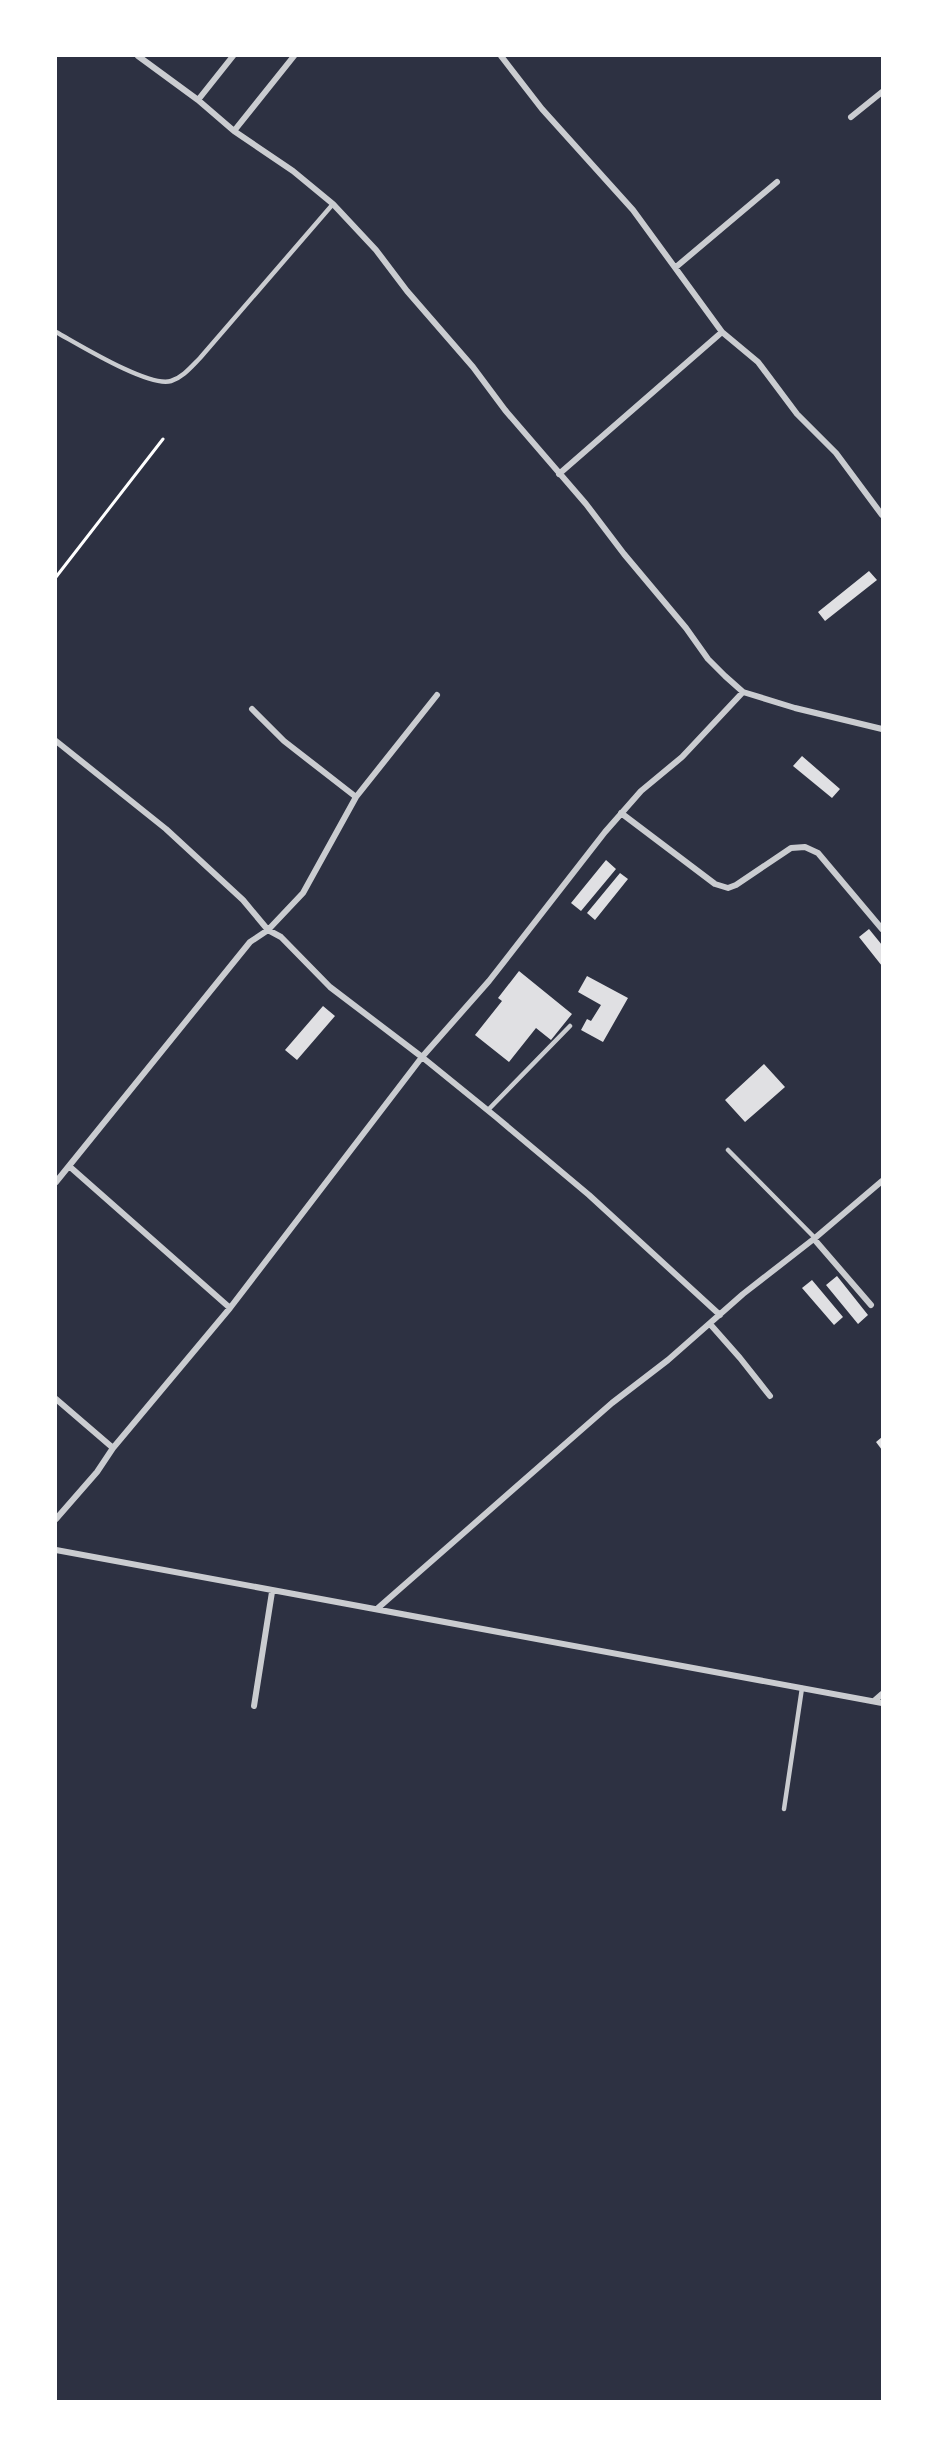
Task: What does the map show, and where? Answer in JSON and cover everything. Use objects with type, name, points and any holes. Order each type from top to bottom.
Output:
[{"type":"street","points":[[138,56],[198,100],[234,131],[293,171],[333,204],[376,250],[407,291],[686,628],[708,659],[743,692],[795,708],[882,729]]},
{"type":"street","points":[[198,100],[233,56]]},
{"type":"street","points":[[234,131],[294,56]]},
{"type":"street","points":[[501,56],[542,109],[633,210],[722,332],[758,362],[797,414],[836,453],[882,515]]},
{"type":"street","points":[[851,117],[882,92]]},
{"type":"street","points":[[676,267],[777,182]]},
{"type":"street","points":[[559,474],[722,332]]},
{"type":"street","points":[[56,1519],[230,1308],[422,1057],[489,981],[522,936],[621,813],[641,790],[682,757],[743,692]]},
{"type":"street","points":[[56,1182],[250,942],[268,930],[303,893],[356,797],[437,695]]},
{"type":"street","points":[[252,709],[284,741],[356,797]]},
{"type":"street","points":[[56,741],[166,829],[243,900],[268,930],[281,937],[330,987],[488,1110],[589,1195],[720,1315]]},
{"type":"street","points":[[621,813],[716,884],[728,888],[791,848],[805,847],[818,853],[882,929]]},
{"type":"street","points":[[69,1166],[230,1308]]},
{"type":"street","points":[[378,1608],[612,1403],[882,1181]]},
{"type":"street","points":[[814,1239],[870,1305]]},
{"type":"street","points":[[710,1324],[770,1396]]},
{"type":"street","points":[[56,1399],[113,1448]]},
{"type":"street","points":[[56,1550],[272,1592],[378,1608],[882,1703]]},
{"type":"street","points":[[254,1706],[272,1592]]},
{"type":"street","points":[[874,1701],[882,1694]]},
{"type":"lane","points":[[56,332],[138,376],[155,382],[169,382],[185,374],[200,358],[333,204]]},
{"type":"lane","points":[[488,1110],[570,1026]]},
{"type":"lane","points":[[728,1150],[814,1239]]},
{"type":"lane","points":[[784,1809],[802,1688]]},
{"type":"path","points":[[56,577],[163,439]]},
{"type":"building","points":[[869,571],[877,580],[825,621],[818,612]]},
{"type":"building","points":[[802,756],[840,789],[832,798],[793,766]]},
{"type":"building","points":[[606,860],[616,869],[581,911],[571,903]]},
{"type":"building","points":[[620,873],[628,879],[595,920],[587,913]]},
{"type":"building","points":[[869,929],[882,945],[882,966],[859,937]]},
{"type":"building","points":[[519,971],[572,1014],[551,1040],[536,1028],[509,1062],[475,1035],[502,1001],[498,998]]},
{"type":"building","points":[[587,976],[628,998],[603,1042],[581,1030],[587,1019],[591,1021],[601,1005],[578,992]]},
{"type":"building","points":[[323,1006],[335,1016],[297,1060],[285,1050]]},
{"type":"building","points":[[764,1064],[785,1087],[745,1122],[725,1100]]},
{"type":"building","points":[[837,1276],[868,1315],[858,1324],[826,1285]]},
{"type":"building","points":[[812,1280],[843,1317],[834,1325],[802,1288]]},
{"type":"building","points":[[882,1437],[882,1450],[876,1442]]}]
